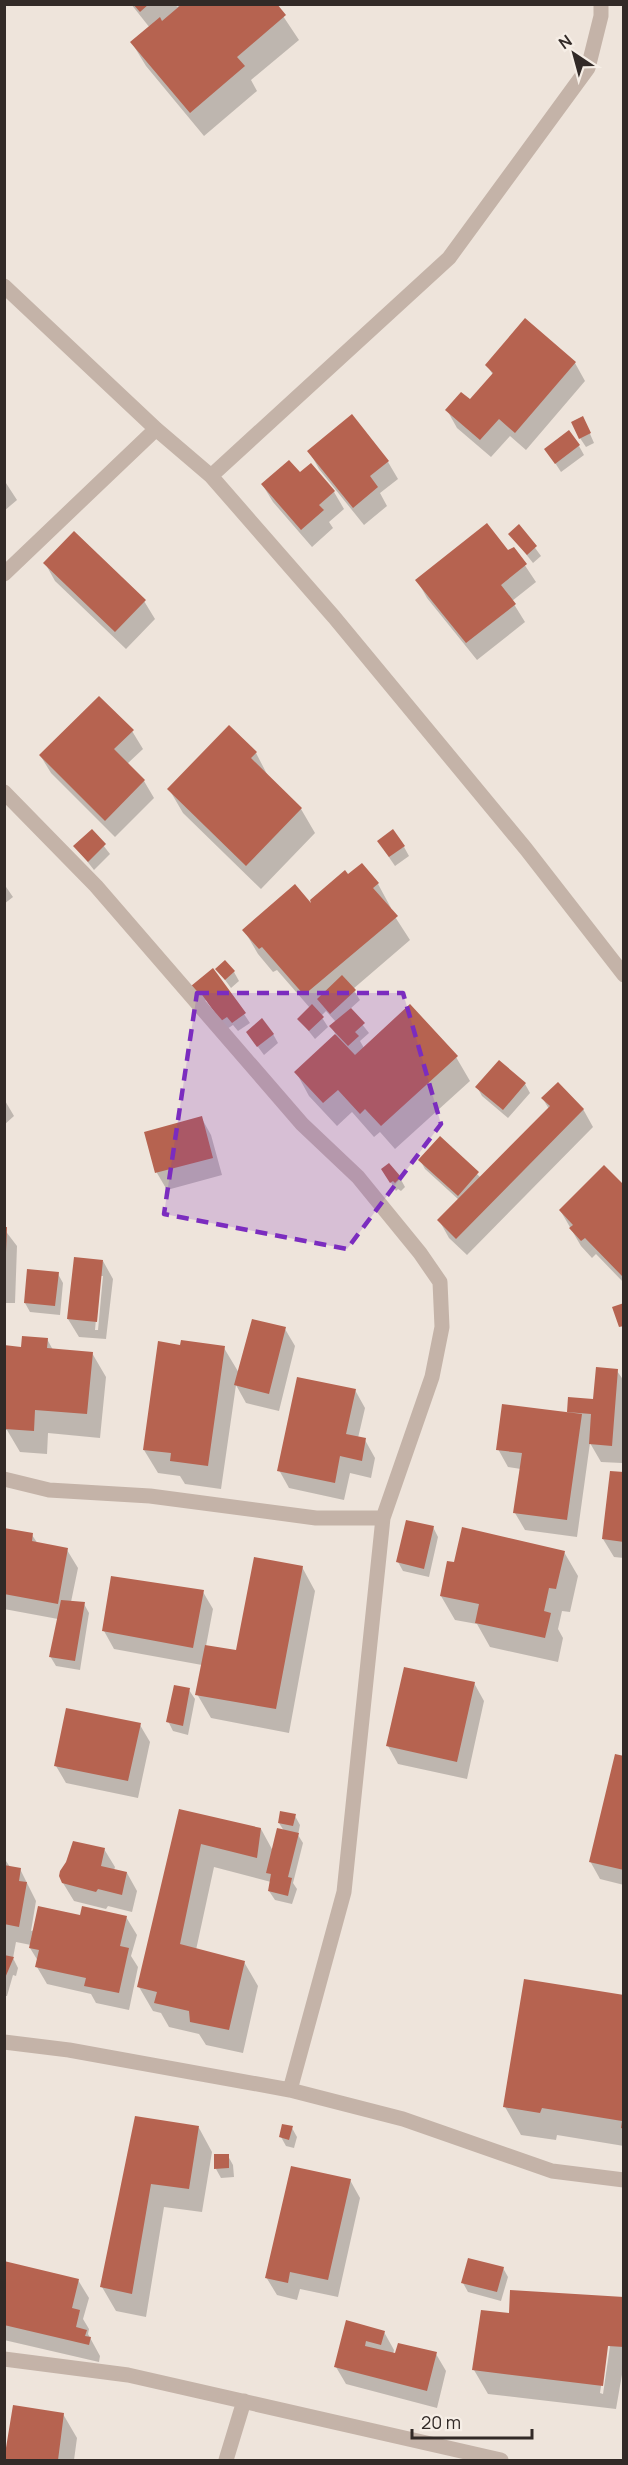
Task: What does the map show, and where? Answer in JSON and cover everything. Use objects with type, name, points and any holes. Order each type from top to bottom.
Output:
[{"type":"street","points":[[211,476],[449,258],[588,68],[601,16],[601,4]]},
{"type":"street","points":[[4,286],[156,429],[211,476],[349,635],[526,849],[624,975]]},
{"type":"street","points":[[4,574],[156,429]]},
{"type":"street","points":[[4,792],[96,886],[302,1124],[358,1177],[420,1252],[440,1282],[442,1327],[432,1377],[383,1518],[344,1892],[290,2090]]},
{"type":"street","points":[[4,1479],[49,1490],[150,1496],[316,1518],[383,1518]]},
{"type":"street","points":[[4,2042],[69,2050],[290,2090],[403,2118],[552,2171],[624,2180]]},
{"type":"street","points":[[4,2359],[128,2375],[501,2460]]},
{"type":"street","points":[[225,2460],[244,2401]]},
{"type":"highlighted area","points":[[197,993],[403,993],[441,1124],[347,1249],[164,1214]]},
{"type":"building","points":[[133,4],[149,4],[140,12]]},
{"type":"building","points":[[182,4],[277,4],[286,15],[237,57],[245,66],[190,113],[130,42],[160,17],[162,21]]},
{"type":"building","points":[[525,318],[576,362],[515,433],[499,419],[480,440],[445,410],[461,392],[470,399],[493,373],[485,365]]},
{"type":"building","points":[[352,414],[389,461],[370,476],[378,487],[353,508],[307,451]]},
{"type":"building","points":[[583,416],[591,433],[579,439],[571,422]]},
{"type":"building","points":[[569,430],[580,445],[555,464],[544,449]]},
{"type":"building","points":[[289,460],[300,472],[311,463],[335,491],[319,505],[324,510],[301,530],[261,484]]},
{"type":"building","points":[[487,523],[508,550],[514,547],[527,564],[501,585],[516,604],[466,643],[415,580]]},
{"type":"building","points":[[519,524],[537,546],[527,555],[508,534]]},
{"type":"building","points":[[74,531],[146,600],[115,632],[43,563]]},
{"type":"building","points":[[99,696],[134,730],[114,749],[145,780],[105,821],[39,755]]},
{"type":"building","points":[[229,725],[257,752],[251,758],[302,808],[246,866],[167,789]]},
{"type":"building","points":[[92,829],[106,844],[88,862],[73,846]]},
{"type":"building","points":[[393,829],[405,846],[389,857],[377,841]]},
{"type":"building","points":[[362,863],[379,883],[373,888],[398,916],[304,995],[262,947],[259,949],[242,930],[295,884],[311,903],[310,900],[345,870],[348,874]]},
{"type":"building","points":[[225,960],[235,971],[225,980],[215,969]]},
{"type":"building","points":[[213,968],[246,1013],[232,1023],[227,1017],[221,1021],[200,992],[197,995],[191,986]]},
{"type":"building","points":[[342,975],[356,990],[330,1014],[317,999]]},
{"type":"building","points":[[312,1004],[324,1017],[309,1031],[297,1019]]},
{"type":"building","points":[[410,1004],[458,1056],[381,1126],[365,1109],[360,1114],[338,1090],[323,1103],[294,1072],[335,1034],[355,1055]]},
{"type":"building","points":[[351,1008],[365,1023],[355,1032],[359,1036],[348,1046],[329,1026]]},
{"type":"building","points":[[262,1018],[274,1034],[257,1047],[246,1032]]},
{"type":"building","points":[[499,1060],[526,1083],[503,1110],[475,1087]]},
{"type":"building","points":[[558,1082],[584,1109],[456,1239],[437,1220],[550,1106],[541,1098]]},
{"type":"building","points":[[202,1116],[213,1158],[155,1173],[144,1132]]},
{"type":"building","points":[[440,1136],[479,1172],[458,1196],[418,1160]]},
{"type":"building","points":[[389,1163],[401,1177],[395,1183],[393,1181],[390,1183],[381,1169]]},
{"type":"building","points":[[604,1165],[624,1185],[622,1276],[585,1238],[581,1241],[569,1228],[573,1225],[559,1210]]},
{"type":"building","points":[[4,1227],[7,1227],[6,1252],[4,1252]]},
{"type":"building","points":[[74,1257],[103,1260],[97,1322],[67,1319]]},
{"type":"building","points":[[27,1269],[59,1272],[55,1306],[24,1303]]},
{"type":"building","points":[[624,1303],[624,1326],[619,1327],[612,1307]]},
{"type":"building","points":[[252,1319],[286,1327],[269,1394],[234,1385]]},
{"type":"building","points":[[22,1336],[48,1338],[47,1348],[93,1352],[87,1414],[35,1410],[34,1431],[5,1429],[4,1345],[21,1347]]},
{"type":"building","points":[[181,1340],[225,1346],[208,1466],[170,1461],[171,1453],[143,1450],[158,1341],[180,1345]]},
{"type":"building","points":[[596,1367],[618,1369],[612,1446],[589,1444],[591,1414],[567,1412],[568,1397],[593,1399]]},
{"type":"building","points":[[297,1377],[356,1389],[346,1434],[366,1438],[362,1461],[340,1456],[335,1483],[277,1471]]},
{"type":"building","points":[[502,1404],[582,1414],[567,1520],[513,1513],[522,1453],[496,1450]]},
{"type":"building","points":[[610,1471],[624,1472],[624,1542],[602,1539]]},
{"type":"building","points":[[406,1520],[434,1526],[424,1569],[396,1562]]},
{"type":"building","points":[[462,1527],[565,1551],[556,1589],[549,1588],[544,1611],[551,1613],[545,1638],[475,1623],[479,1604],[440,1596],[447,1561],[454,1562]]},
{"type":"building","points":[[4,1528],[33,1533],[32,1541],[68,1548],[58,1604],[4,1594]]},
{"type":"building","points":[[254,1557],[303,1566],[276,1709],[195,1695],[205,1645],[236,1650]]},
{"type":"building","points":[[111,1576],[204,1590],[193,1648],[102,1631]]},
{"type":"building","points":[[61,1600],[85,1602],[75,1661],[49,1657]]},
{"type":"building","points":[[404,1667],[475,1682],[457,1762],[386,1746]]},
{"type":"building","points":[[174,1685],[190,1688],[183,1726],[166,1722]]},
{"type":"building","points":[[66,1708],[141,1723],[128,1781],[54,1766]]},
{"type":"building","points":[[615,1754],[624,1756],[624,1870],[589,1862]]},
{"type":"building","points":[[179,1809],[261,1828],[257,1858],[201,1844],[180,1944],[245,1961],[229,2030],[190,2022],[189,2011],[154,2003],[157,1992],[137,1987]]},
{"type":"building","points":[[280,1811],[296,1814],[293,1826],[278,1823]]},
{"type":"building","points":[[277,1828],[299,1833],[288,1877],[292,1878],[288,1896],[268,1891],[271,1874],[266,1873]]},
{"type":"building","points":[[73,1841],[105,1848],[101,1866],[127,1872],[122,1895],[98,1889],[96,1892],[62,1883],[59,1876],[60,1871],[66,1862]]},
{"type":"building","points":[[4,1865],[21,1868],[19,1881],[27,1882],[19,1927],[4,1924]]},
{"type":"building","points":[[38,1906],[80,1915],[82,1906],[127,1916],[120,1946],[129,1948],[119,1993],[84,1986],[86,1978],[35,1967],[39,1950],[29,1948]]},
{"type":"building","points":[[4,1955],[14,1957],[5,1978],[4,1978]]},
{"type":"building","points":[[524,1979],[624,1995],[624,2129],[621,2128],[622,2121],[542,2108],[540,2113],[503,2107]]},
{"type":"building","points":[[135,2116],[199,2126],[189,2189],[151,2184],[132,2294],[100,2287]]},
{"type":"building","points":[[282,2124],[293,2126],[289,2140],[279,2137]]},
{"type":"building","points":[[214,2154],[229,2154],[229,2168],[214,2169]]},
{"type":"building","points":[[291,2166],[351,2179],[328,2280],[290,2272],[288,2283],[265,2278]]},
{"type":"building","points":[[468,2258],[504,2267],[497,2292],[461,2283]]},
{"type":"building","points":[[4,2261],[79,2279],[72,2308],[80,2310],[76,2327],[87,2330],[85,2336],[91,2337],[89,2345],[4,2325]]},
{"type":"building","points":[[510,2290],[624,2297],[624,2347],[608,2346],[603,2386],[472,2370],[481,2310],[509,2313]]},
{"type":"building","points":[[346,2320],[385,2331],[381,2345],[366,2341],[365,2346],[395,2353],[398,2343],[437,2352],[427,2391],[334,2367]]},
{"type":"building","points":[[13,2405],[64,2413],[58,2460],[4,2460]]}]
